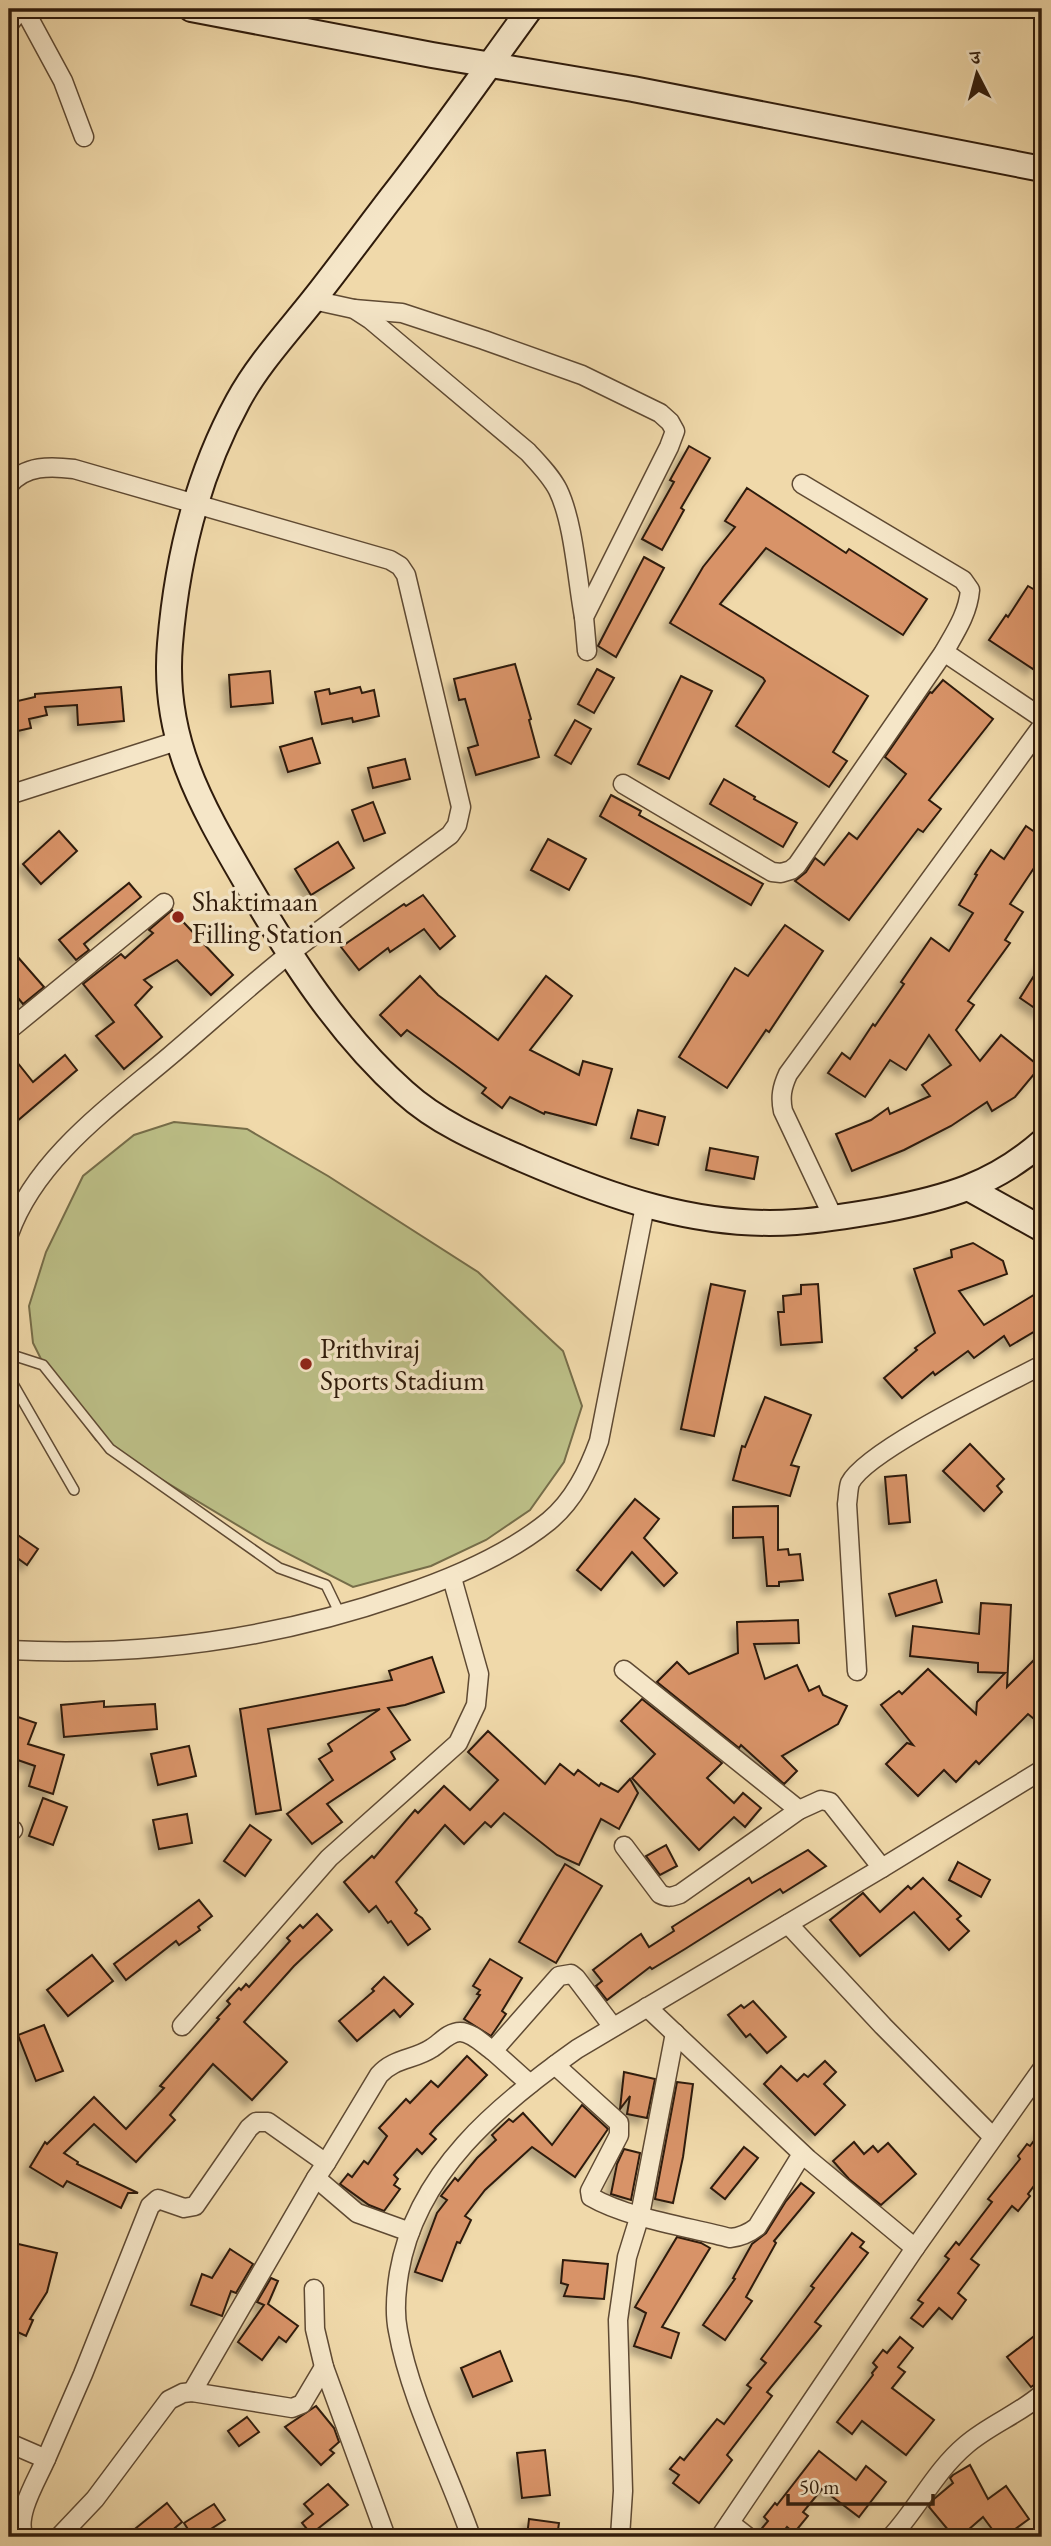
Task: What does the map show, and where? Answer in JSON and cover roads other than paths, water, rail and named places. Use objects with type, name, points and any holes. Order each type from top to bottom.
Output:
[{"type":"street","points":[[9,24],[23,9],[63,81],[84,137]]},
{"type":"street","points":[[191,9],[242,13],[489,65],[633,89],[1042,169]]},
{"type":"street","points":[[530,9],[422,160],[265,359],[239,399],[205,471],[183,549],[169,649],[169,699],[177,741],[191,778],[230,856],[288,955],[359,1046],[405,1093],[428,1111],[474,1138],[582,1185],[645,1206],[690,1216],[746,1222],[791,1223],[834,1219],[909,1205],[970,1189],[1016,1164],[1042,1142]]},
{"type":"street","points":[[313,300],[354,309],[402,313],[484,340],[582,375],[660,413],[670,422],[675,431],[669,447],[584,617]]},
{"type":"street","points":[[354,309],[371,320],[528,452],[558,488],[566,509],[587,650]]},
{"type":"street","points":[[9,485],[29,470],[52,466],[74,469],[390,560],[400,566],[406,575],[461,807],[457,825],[450,835],[288,955],[64,1149],[40,1177],[23,1203],[9,1234]]},
{"type":"street","points":[[623,784],[772,872],[791,870],[944,652],[969,603],[970,590],[963,580],[802,484]]},
{"type":"street","points":[[944,652],[1042,718]]},
{"type":"street","points":[[834,1219],[783,1111],[780,1099],[782,1087],[788,1074],[1042,726]]},
{"type":"street","points":[[9,795],[177,741]]},
{"type":"street","points":[[9,1030],[164,904]]},
{"type":"street","points":[[970,1189],[1042,1229]]},
{"type":"street","points":[[9,1650],[56,1653],[173,1647],[232,1640],[340,1614],[452,1578],[516,1543],[549,1520],[576,1492],[599,1441],[645,1206]]},
{"type":"street","points":[[858,1671],[847,1504],[850,1483],[867,1463],[896,1443],[1042,1365]]},
{"type":"street","points":[[182,2026],[329,1858],[457,1742],[463,1733],[476,1705],[479,1674],[452,1578]]},
{"type":"street","points":[[624,1670],[799,1810]]},
{"type":"street","points":[[471,2537],[412,2383],[397,2328],[396,2302],[402,2254],[434,2180],[482,2125],[555,2065],[613,2027],[1042,1770]]},
{"type":"street","points":[[624,1846],[660,1894],[673,1897],[799,1810],[821,1800],[830,1802],[882,1868]]},
{"type":"street","points":[[788,1924],[883,2026],[993,2137]]},
{"type":"street","points":[[493,2051],[559,1976],[564,1974],[571,1973],[576,1978],[613,2027]]},
{"type":"street","points":[[648,2007],[802,2154],[915,2248]]},
{"type":"street","points":[[192,2392],[316,2178],[387,2066],[422,2055],[460,2032],[493,2051],[530,2084]]},
{"type":"street","points":[[620,2537],[623,2491],[618,2320],[627,2258],[640,2215],[675,2033]]},
{"type":"street","points":[[555,2065],[619,2123],[619,2135],[592,2185],[591,2197],[640,2215],[730,2238],[748,2234],[757,2227],[802,2154]]},
{"type":"street","points":[[748,2537],[725,2530],[915,2248],[1042,2069]]},
{"type":"street","points":[[24,2537],[20,2529],[22,2516],[154,2200],[190,2208],[195,2206],[249,2128],[262,2120],[326,2163]]},
{"type":"street","points":[[316,2178],[357,2213],[410,2232]]},
{"type":"street","points":[[314,2289],[316,2329],[324,2367],[386,2537]]},
{"type":"street","points":[[58,2537],[90,2505],[169,2400],[192,2392],[292,2408],[302,2404],[324,2367]]},
{"type":"street","points":[[891,2537],[968,2442],[1014,2415],[1042,2394]]},
{"type":"street","points":[[9,2442],[46,2459]]},
{"type":"lane","points":[[9,1354],[43,1365],[110,1449],[279,1568],[326,1585],[340,1614]]},
{"type":"lane","points":[[9,1377],[74,1490]]},
{"type":"place","name":"Shaktimaan Filling Station","points":[[178,917]]},
{"type":"place","name":"Prithviraj Sports Stadium","points":[[306,1364]]}]
